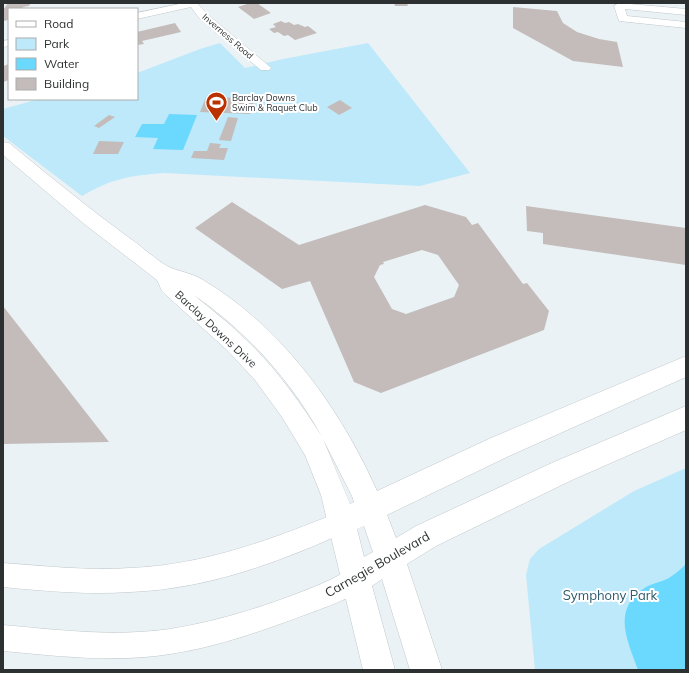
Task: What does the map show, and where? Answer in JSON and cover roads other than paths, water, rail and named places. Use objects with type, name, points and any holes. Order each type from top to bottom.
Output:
[{"type":"street","points":[[138,16],[193,3]]},
{"type":"street","name":"Inverness Road","points":[[193,3],[204,16],[265,68]]},
{"type":"street","points":[[686,12],[619,6],[623,19],[686,25]]},
{"type":"street","name":"Barclay Downs Drive","points":[[3,147],[79,210],[165,275],[180,278],[192,283],[241,319],[275,353],[328,420],[356,473],[372,508],[390,558],[426,670]]},
{"type":"street","name":"Barclay Downs Drive","points":[[165,275],[169,285],[235,343],[277,390],[314,447],[330,483],[342,522],[379,670]]},
{"type":"street","points":[[3,575],[97,581],[150,579],[214,568],[259,556],[300,541],[372,508],[432,478],[686,366]]},
{"type":"street","name":"Carnegie Boulevard","points":[[3,638],[106,645],[132,645],[170,641],[218,632],[340,589],[426,536],[549,478],[686,418]]},
{"type":"water","points":[[169,114],[197,115],[183,150],[153,149],[158,138],[135,137],[142,124],[164,124]]},
{"type":"water","points":[[686,564],[686,670],[638,670],[626,636],[625,615],[628,605],[635,596],[646,587],[669,578]]},
{"type":"place","name":"Barclay Downs Swim & Raquet Club","points":[[216,122]]},
{"type":"park label","name":"Symphony Park","points":[[610,595]]}]
